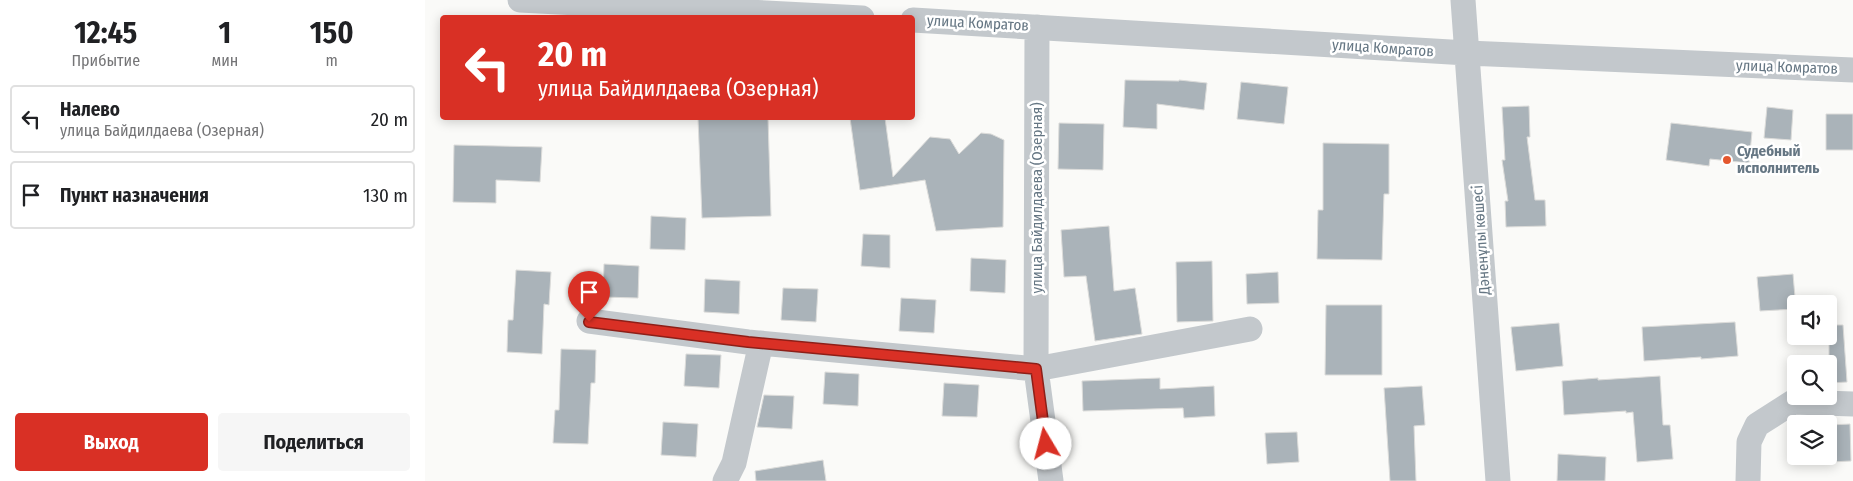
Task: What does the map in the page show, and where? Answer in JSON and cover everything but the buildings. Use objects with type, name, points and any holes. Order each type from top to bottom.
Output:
[{"type":"street","points":[[520,0],[805,15]]},
{"type":"street","name":"Дәненұлы көшесі","points":[[1463,0],[1498,481]]},
{"type":"street","name":"улица Комратов","points":[[915,20],[1467,53],[1853,70]]},
{"type":"street","name":"улица Байдилдаева (Озерная)","points":[[1037,26],[1036,369],[1051,481]]},
{"type":"street","points":[[589,322],[761,343],[1036,369],[1250,329]]},
{"type":"street","points":[[725,481],[734,463],[761,343]]},
{"type":"street","points":[[1748,481],[1749,442],[1757,425],[1793,402],[1853,404]]},
{"type":"place","name":"Судебный исполнитель","points":[[1727,160]]},
{"type":"route","points":[[589,322],[748,342],[1036,369],[1046,444]]}]
